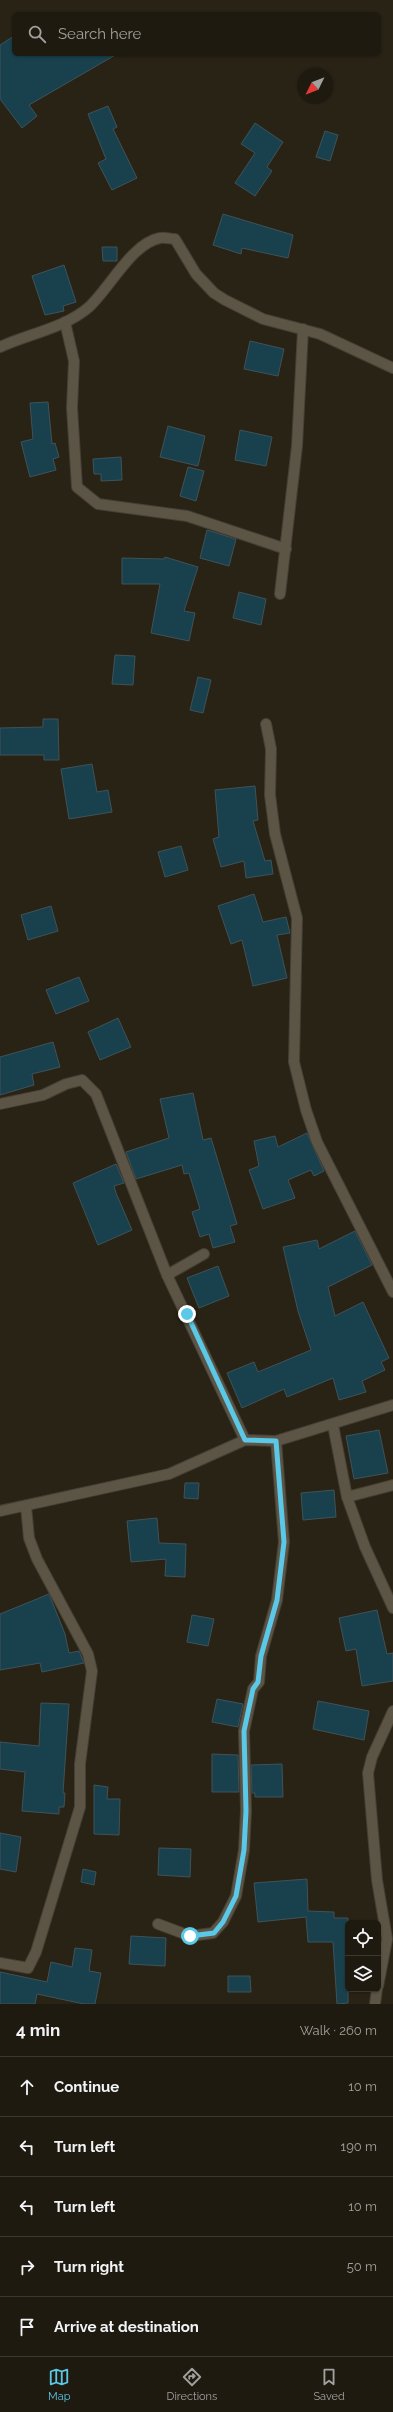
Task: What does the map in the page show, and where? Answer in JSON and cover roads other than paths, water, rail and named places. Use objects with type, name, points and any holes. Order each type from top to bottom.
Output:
[{"type":"street","points":[[0,347],[65,322],[88,308],[126,261],[145,245],[160,238],[175,239],[196,274],[214,293],[263,319],[320,334],[393,368]]},
{"type":"street","points":[[65,322],[74,361],[72,408],[77,488],[98,504],[187,516],[286,549]]},
{"type":"street","points":[[280,594],[297,446],[303,329]]},
{"type":"street","points":[[266,724],[271,749],[270,795],[275,834],[297,918],[294,1062],[306,1110],[317,1142],[393,1292]]},
{"type":"street","points":[[0,1104],[43,1096],[66,1084],[82,1080],[96,1094],[167,1275],[245,1440]]},
{"type":"street","points":[[167,1275],[204,1254]]},
{"type":"street","points":[[0,1511],[169,1474],[245,1440],[276,1441],[333,1425],[393,1405]]},
{"type":"street","points":[[333,1425],[347,1497],[364,1547],[393,1608]]},
{"type":"street","points":[[158,1924],[190,1936],[214,1933],[223,1922],[236,1896],[244,1850],[246,1811],[244,1731],[253,1689],[258,1682],[261,1656],[277,1600],[284,1542],[276,1441]]},
{"type":"street","points":[[347,1497],[393,1485]]},
{"type":"street","points":[[0,1963],[28,1968],[36,1952],[80,1807],[80,1764],[92,1671],[88,1654],[37,1559],[29,1538],[26,1506]]},
{"type":"street","points":[[381,1972],[387,1939],[377,1880],[368,1773],[372,1757],[393,1711]]},
{"type":"street","points":[[375,2004],[377,1992]]}]
